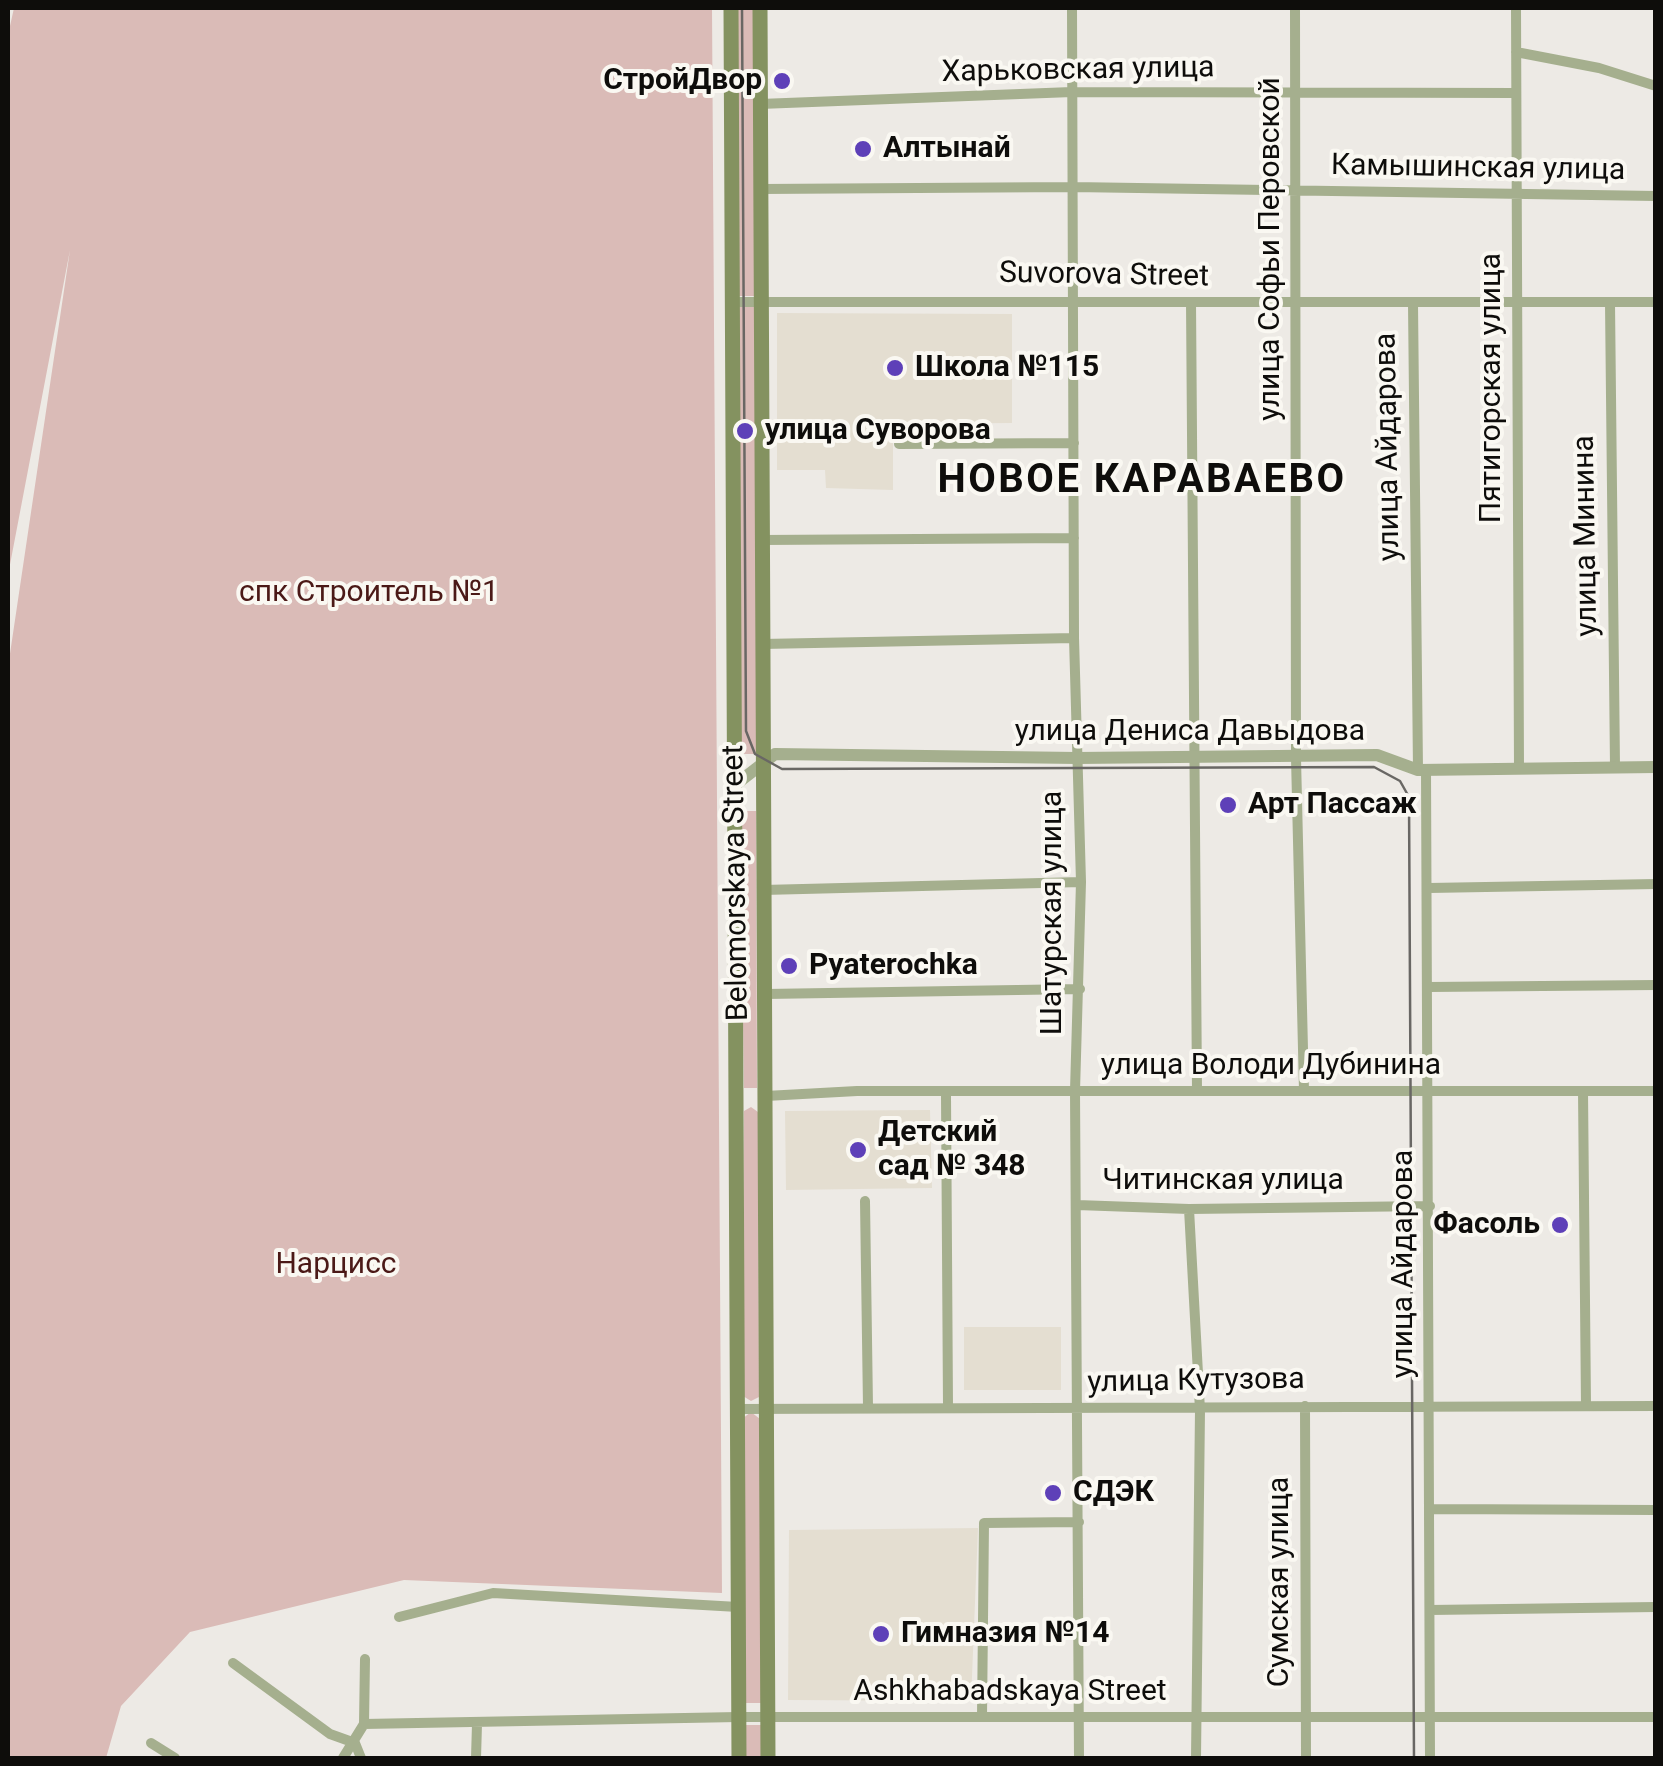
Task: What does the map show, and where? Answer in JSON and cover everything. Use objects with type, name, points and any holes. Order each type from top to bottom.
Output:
[{"type":"main road","name":"Belomorskaya Street","points":[[731,8],[739,1758]]},
{"type":"main road","name":"Belomorskaya Street","points":[[760,8],[768,1758]]},
{"type":"main road","points":[[736,1096],[766,1096]]},
{"type":"street","name":"Шатурская улица","points":[[1072,8],[1074,638],[1082,882],[1075,1091],[1079,1758]]},
{"type":"street","name":"улица Софьи Перовской","points":[[1296,8],[1296,758],[1304,1090]]},
{"type":"street","name":"Пятигорская улица","points":[[1516,8],[1519,769]]},
{"type":"street","points":[[1516,52],[1599,68],[1656,86]]},
{"type":"street","name":"Харьковская улица","points":[[760,104],[1072,92],[1296,96],[1516,93]]},
{"type":"street","name":"Камышинская улица","points":[[760,189],[1073,187],[1656,196]]},
{"type":"street","name":"Suvorova Street","points":[[732,302],[1656,302]]},
{"type":"street","points":[[1191,302],[1197,1091]]},
{"type":"street","name":"улица Айдарова","points":[[1413,304],[1422,770],[1429,888],[1430,1758]]},
{"type":"street","name":"улица Минина","points":[[1610,304],[1615,767]]},
{"type":"street","points":[[899,444],[1074,443]]},
{"type":"street","points":[[762,540],[1074,538]]},
{"type":"street","points":[[762,644],[1074,638]]},
{"type":"street","name":"улица Дениса Давыдова","points":[[763,759],[774,754],[1077,758],[1377,755],[1422,770],[1656,767]]},
{"type":"street","points":[[734,785],[763,759]]},
{"type":"street","points":[[763,890],[1082,882]]},
{"type":"street","points":[[1429,888],[1656,884]]},
{"type":"street","points":[[1430,987],[1656,985]]},
{"type":"street","points":[[766,994],[1080,988]]},
{"type":"street","points":[[1583,1090],[1586,1406]]},
{"type":"street","name":"улица Володи Дубинина","points":[[766,1096],[858,1091],[1656,1091]]},
{"type":"street","points":[[946,1094],[948,1407]]},
{"type":"street","points":[[865,1201],[868,1408]]},
{"type":"street","name":"Читинская улица","points":[[1076,1205],[1189,1209],[1430,1206]]},
{"type":"street","points":[[1189,1209],[1200,1410],[1196,1758]]},
{"type":"street","name":"Сумская улица","points":[[1305,1406],[1306,1758]]},
{"type":"street","name":"улица Кутузова","points":[[737,1409],[1656,1406]]},
{"type":"street","points":[[1430,1510],[1656,1510]]},
{"type":"street","points":[[982,1717],[984,1523],[1079,1522]]},
{"type":"street","points":[[399,1618],[493,1593],[738,1607]]},
{"type":"street","points":[[1430,1610],[1656,1607]]},
{"type":"street","points":[[343,1758],[364,1724],[366,1659]]},
{"type":"street","points":[[233,1663],[330,1734],[354,1743],[361,1758]]},
{"type":"street","name":"Ashkhabadskaya Street","points":[[364,1724],[738,1717],[1656,1716]]},
{"type":"street","points":[[476,1758],[477,1724]]},
{"type":"street","points":[[151,1742],[175,1758]]},
{"type":"shaded area","name":"Школа №115","points":[[777,313],[1012,314],[1012,423],[893,424],[893,490],[826,488],[825,470],[777,470]]},
{"type":"shaded area","name":"Детский сад № 348","points":[[930,1110],[932,1188],[786,1190],[785,1111]]},
{"type":"shaded area","points":[[964,1327],[1061,1327],[1061,1390],[964,1390]]},
{"type":"shaded area","name":"Гимназия №14","points":[[978,1528],[971,1701],[788,1700],[789,1530]]},
{"type":"green space","points":[[14,8],[712,8],[722,1593],[404,1580],[190,1632],[121,1706],[106,1758],[8,1758],[8,667],[70,250],[8,575],[8,35]]},
{"type":"green space","points":[[736,8],[756,8],[757,296],[737,296]]},
{"type":"green space","points":[[738,306],[756,306],[756,754],[738,754]]},
{"type":"green space","points":[[740,811],[756,811],[757,1088],[744,1088]]},
{"type":"green space","points":[[751,1107],[758,1112],[759,1397],[751,1401],[743,1396],[744,1111]]},
{"type":"green space","points":[[751,1412],[760,1419],[763,1703],[745,1703],[742,1419]]},
{"type":"green space","points":[[746,1725],[761,1725],[761,1758],[746,1758]]},
{"type":"tram line","points":[[742,8],[746,731],[755,754],[782,769],[1374,767],[1400,781],[1409,797],[1414,1758]]},
{"type":"place","name":"СтройДвор","points":[[782,81]]},
{"type":"place","name":"Алтынай","points":[[863,149]]},
{"type":"place","name":"Школа №115","points":[[895,368]]},
{"type":"place","name":"улица Суворова","points":[[745,431]]},
{"type":"place","name":"Арт Пассаж","points":[[1228,805]]},
{"type":"place","name":"Pyaterochka","points":[[789,966]]},
{"type":"place","name":"Детский сад № 348","points":[[858,1150]]},
{"type":"place","name":"Фасоль","points":[[1560,1225]]},
{"type":"place","name":"СДЭК","points":[[1053,1493]]},
{"type":"place","name":"Гимназия №14","points":[[881,1634]]},
{"type":"district","name":"НОВОЕ КАРАВАЕВО","points":[[1142,482]]},
{"type":"park label","name":"спк Строитель №1","points":[[369,593]]},
{"type":"park label","name":"Нарцисс","points":[[336,1265]]}]
